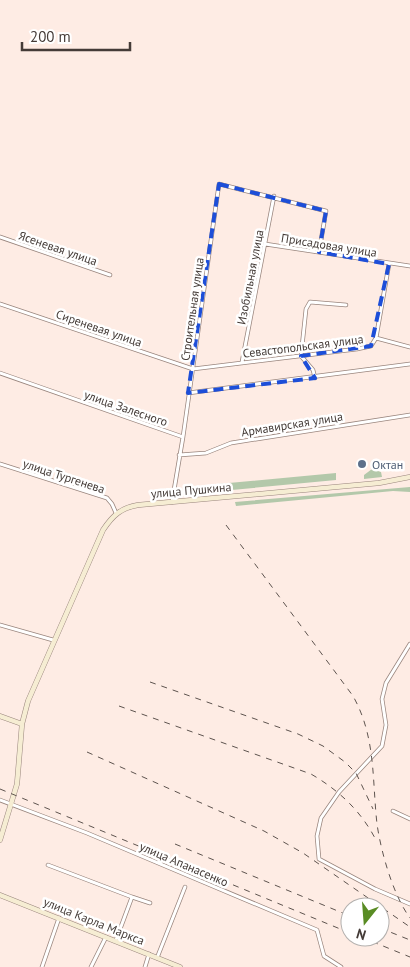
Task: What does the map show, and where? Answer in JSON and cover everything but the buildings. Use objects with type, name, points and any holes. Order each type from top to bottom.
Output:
[{"type":"main road","name":"улица Пушкина","points":[[116,513],[126,507],[379,483],[410,477]]},
{"type":"main road","points":[[0,840],[17,784],[22,724],[28,701],[53,640],[104,530],[116,513]]},
{"type":"main road","points":[[0,716],[22,724]]},
{"type":"main road","name":"улица Карла Маркса","points":[[0,895],[180,967]]},
{"type":"street","name":"Строительная улица","points":[[183,437],[219,184],[274,196]]},
{"type":"street","name":"Изобильная улица","points":[[242,362],[274,196]]},
{"type":"street","points":[[274,196],[326,211],[319,252]]},
{"type":"street","name":"Ясеневая улица","points":[[0,237],[110,275]]},
{"type":"street","name":"Присадовая улица","points":[[266,244],[410,266]]},
{"type":"street","name":"Присадовая улица","points":[[376,338],[389,264]]},
{"type":"street","points":[[315,378],[314,370],[302,356],[306,309],[310,302],[346,305]]},
{"type":"street","name":"Сиреневая улица","points":[[0,304],[192,369]]},
{"type":"street","name":"Севастопольская улица","points":[[192,369],[372,346],[376,338],[410,347]]},
{"type":"street","points":[[188,393],[315,378],[410,364]]},
{"type":"street","name":"улица Залесного","points":[[0,373],[183,437]]},
{"type":"street","name":"Армавирская улица","points":[[179,456],[206,453],[231,443],[410,415]]},
{"type":"street","points":[[172,502],[183,437]]},
{"type":"street","name":"улица Тургенева","points":[[0,464],[107,498],[116,513]]},
{"type":"street","points":[[0,625],[53,640]]},
{"type":"street","points":[[410,644],[386,682],[382,699],[386,725],[382,746],[339,792],[321,818],[316,836],[319,859],[375,889],[410,904]]},
{"type":"street","name":"улица Апанасенко","points":[[0,800],[95,836],[317,930],[324,956],[341,967]]},
{"type":"street","points":[[393,811],[410,819]]},
{"type":"street","points":[[48,865],[150,904]]},
{"type":"street","points":[[157,958],[185,887]]},
{"type":"street","points":[[116,940],[132,897]]},
{"type":"street","points":[[42,967],[59,917]]},
{"type":"street","points":[[91,967],[106,936]]},
{"type":"street","points":[[145,967],[149,954]]},
{"type":"highlighted area","points":[[219,184],[326,211],[319,252],[389,264],[371,346],[301,356],[315,378],[188,393]]},
{"type":"green space","points":[[372,469],[381,472],[382,477],[364,479],[364,475]]},
{"type":"green space","points":[[336,473],[336,480],[221,491],[218,484]]},
{"type":"green space","points":[[410,487],[410,492],[393,491],[236,506],[235,502]]},
{"type":"railway","points":[[226,525],[353,696],[366,727],[372,759],[377,824],[381,847],[393,886],[410,918]]},
{"type":"railway","points":[[150,682],[298,734],[323,746],[345,762],[356,773],[373,809]]},
{"type":"railway","points":[[119,706],[311,774],[341,795],[349,803],[364,821],[377,842]]},
{"type":"railway","points":[[87,752],[264,831],[303,853],[410,927]]},
{"type":"railway","points":[[0,789],[340,929]]},
{"type":"railway","points":[[175,844],[340,912]]},
{"type":"railway","points":[[390,932],[410,940]]},
{"type":"railway","points":[[386,947],[410,957]]},
{"type":"place","name":"Октан","points":[[362,464]]}]
